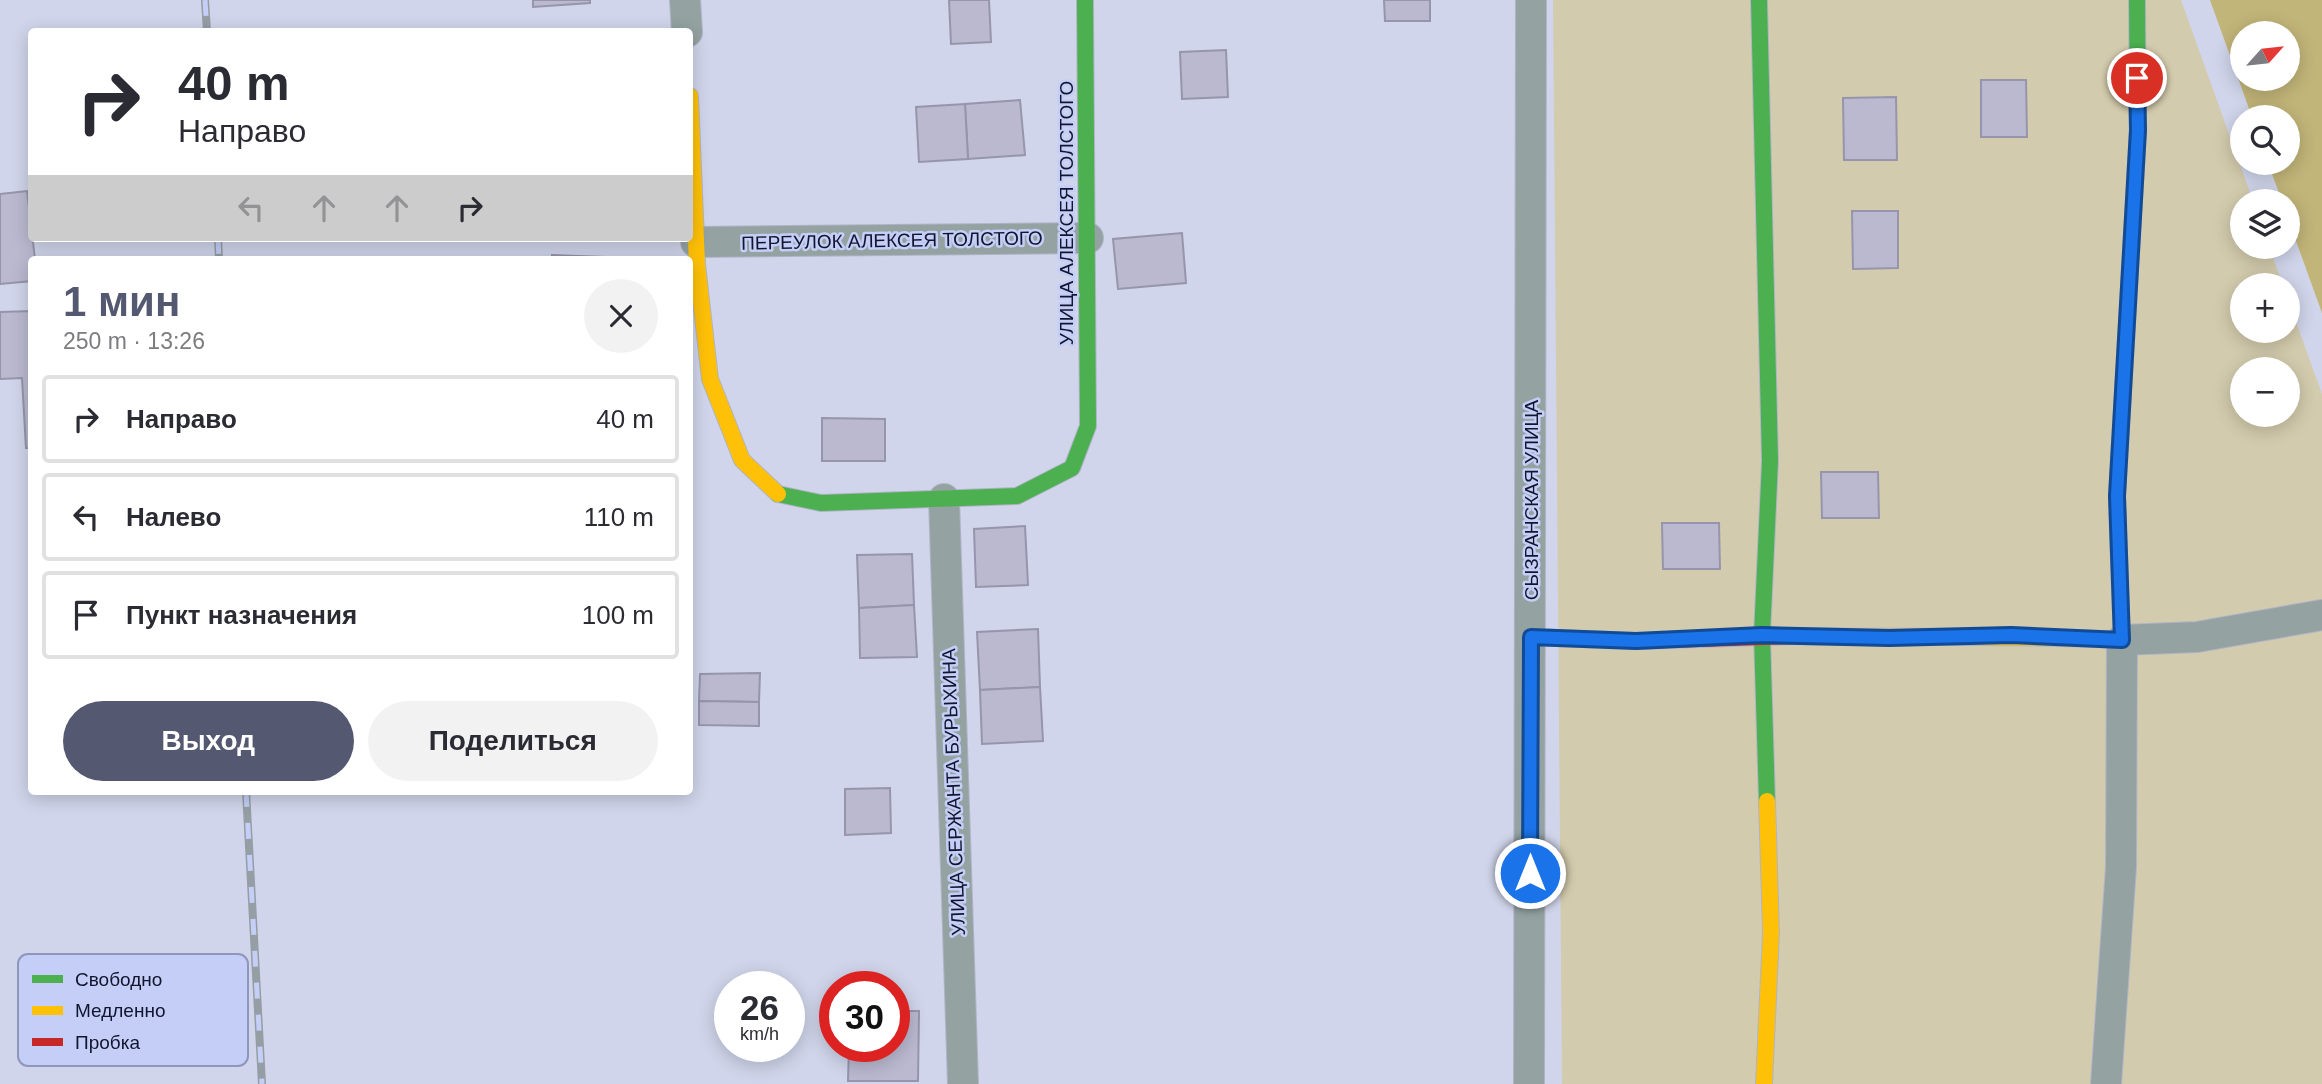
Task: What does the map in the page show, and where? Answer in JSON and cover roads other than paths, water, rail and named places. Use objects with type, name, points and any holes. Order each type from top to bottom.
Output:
[{"type":"street","points":[[685,0],[687,28]]},
{"type":"street","name":"УЛИЦА АЛЕКСЕЯ ТОЛСТОГО","points":[[944,499],[1017,496],[1072,468],[1088,426],[1085,0]]},
{"type":"street","name":"СЫЗРАНСКАЯ УЛИЦА","points":[[1529,1084],[1531,0]]},
{"type":"street","points":[[1759,0],[1770,461],[1762,635],[1770,933],[1764,1084]]},
{"type":"street","points":[[2106,1084],[2120,867],[2122,640],[2117,496],[2138,130],[2137,0]]},
{"type":"street","points":[[693,169],[696,242],[710,379],[742,460],[779,495],[821,503],[944,499]]},
{"type":"street","name":"ПЕРЕУЛОК АЛЕКСЕЯ ТОЛСТОГО","points":[[696,242],[1088,238]]},
{"type":"street","name":"УЛИЦА СЕРЖАНТА БУРЫХИНА","points":[[944,499],[963,1084]]},
{"type":"street","points":[[1531,637],[1636,641],[1762,635],[1889,638],[2011,635],[2122,640],[2197,637],[2322,615]]},
{"type":"railway","points":[[205,0],[207,28]]},
{"type":"railway","points":[[218,242],[219,256]]},
{"type":"railway","points":[[246,795],[262,1084]]}]
